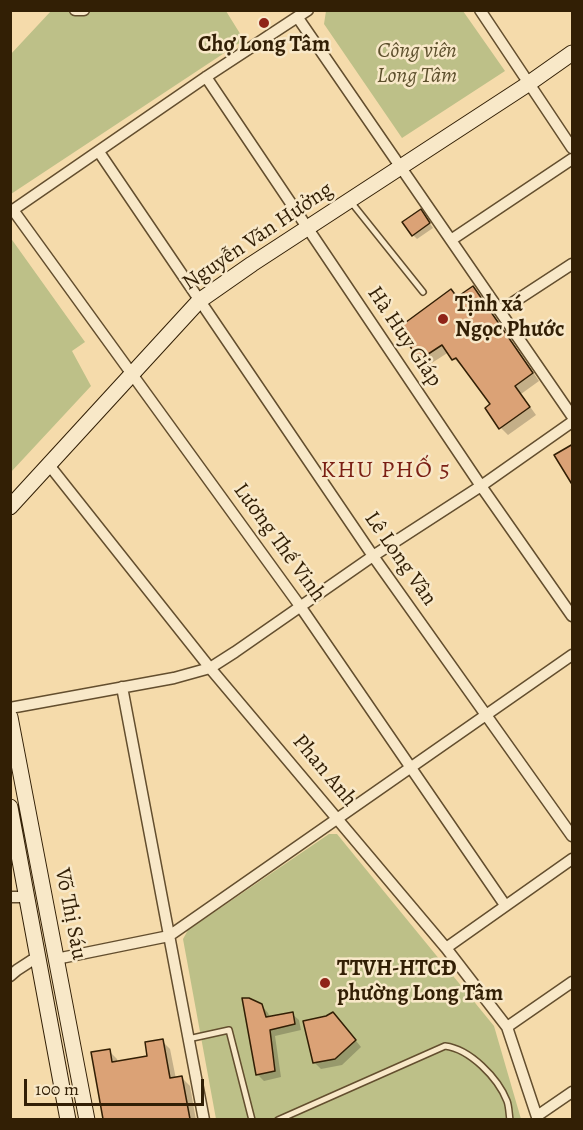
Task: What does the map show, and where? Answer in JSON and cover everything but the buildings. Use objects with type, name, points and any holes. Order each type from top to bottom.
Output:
[{"type":"street","points":[[75,10],[84,10]]},
{"type":"street","points":[[12,211],[206,77],[308,10]]},
{"type":"street","points":[[480,10],[573,148]]},
{"type":"street","points":[[298,18],[573,416]]},
{"type":"street","name":"Nguyễn Văn Hưởng","points":[[10,507],[199,301],[573,53]]},
{"type":"street","name":"Hà Huy Giáp","points":[[206,77],[481,486],[573,616]]},
{"type":"street","name":"Lê Long Vân","points":[[99,152],[373,556],[573,836]]},
{"type":"street","points":[[451,240],[573,159]]},
{"type":"street","name":"Lương Thế Vinh","points":[[12,211],[132,372],[300,606],[504,905]]},
{"type":"street","points":[[500,311],[573,264]]},
{"type":"street","points":[[10,708],[174,678],[210,668],[573,422]]},
{"type":"street","name":"Phan Anh","points":[[49,465],[210,668],[446,948],[507,1027],[538,1118]]},
{"type":"street","points":[[56,958],[169,936],[573,655]]},
{"type":"street","points":[[122,687],[204,1119]]},
{"type":"street","name":"Võ Thị Sáu","points":[[10,717],[87,1119]]},
{"type":"street","name":"Võ Thị Sáu","points":[[10,807],[68,1119]]},
{"type":"street","points":[[446,948],[504,905],[573,859]]},
{"type":"street","points":[[10,897],[26,897]]},
{"type":"street","points":[[10,976],[37,957]]},
{"type":"street","points":[[507,1027],[573,982]]},
{"type":"street","points":[[538,1118],[573,1092]]},
{"type":"lane","points":[[350,201],[423,292]]},
{"type":"lane","points":[[189,1039],[230,1030],[252,1119]]},
{"type":"lane","points":[[278,1119],[445,1046],[454,1047],[474,1060],[494,1079],[507,1101],[510,1119]]},
{"type":"green space","points":[[51,11],[226,11],[244,40],[11,194],[10,55]]},
{"type":"green space","name":"Công viên Long Tâm","points":[[326,11],[463,11],[505,71],[402,138],[324,24]]},
{"type":"green space","points":[[10,237],[85,342],[72,351],[91,386],[11,472]]},
{"type":"green space","name":"TTVH-HTCĐ phường Long Tâm","points":[[329,834],[337,834],[494,1026],[521,1119],[216,1119],[183,939],[188,930]]},
{"type":"place","name":"Chợ Long Tâm","points":[[264,23]]},
{"type":"place","name":"Tịnh xá Ngọc Phước","points":[[443,319]]},
{"type":"place","name":"TTVH-HTCĐ phường Long Tâm","points":[[325,983]]},
{"type":"district","name":"KHU PHỐ 5","points":[[386,471]]}]
